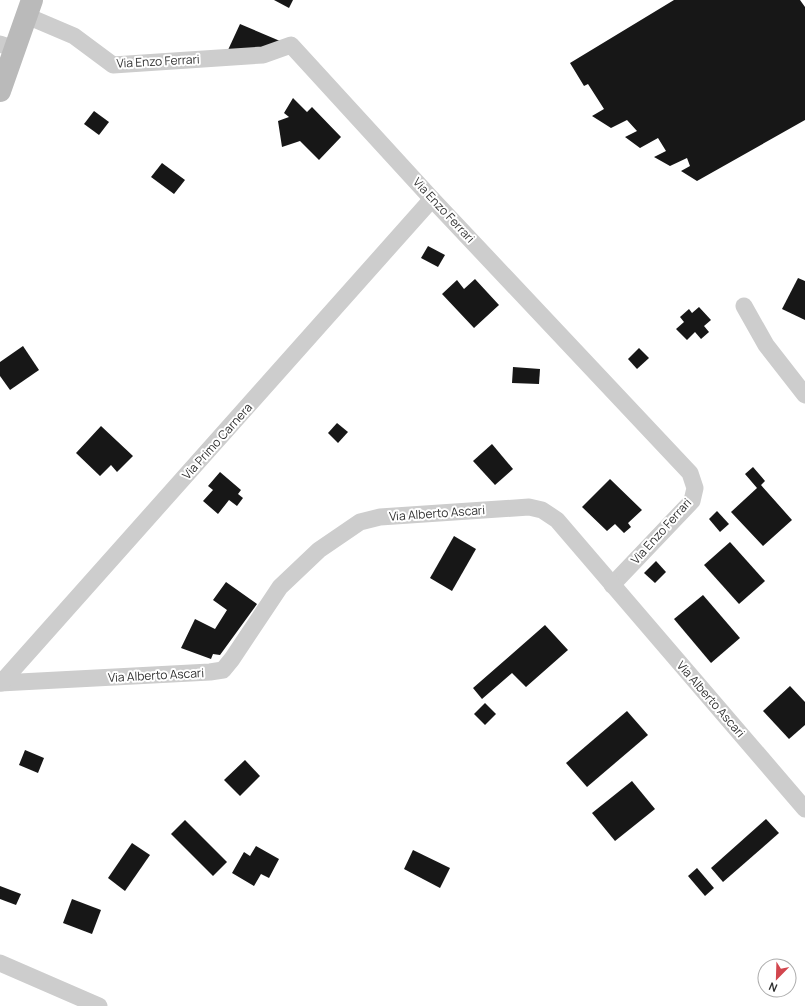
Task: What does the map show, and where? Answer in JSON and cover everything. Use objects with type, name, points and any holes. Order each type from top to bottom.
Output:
[{"type":"main road","points":[[0,91],[7,47],[29,8]]},
{"type":"street","name":"Via Enzo Ferrari","points":[[29,8],[74,36],[113,64],[263,55],[291,45],[432,199],[690,473],[695,488],[692,501],[612,585]]},
{"type":"street","name":"Via Primo Carnera","points":[[0,683],[432,199]]},
{"type":"street","points":[[744,306],[766,345],[805,395]]},
{"type":"street","name":"Via Alberto Ascari","points":[[0,683],[210,672],[223,670],[232,660],[280,587],[319,550],[360,522],[380,516],[529,507],[542,510],[557,520],[805,809]]},
{"type":"street","points":[[0,963],[99,1006]]},
{"type":"building","points":[[274,0],[293,0],[289,8]]},
{"type":"building","points":[[674,0],[800,0],[805,7],[805,120],[697,181],[681,171],[690,166],[687,158],[670,166],[654,157],[666,151],[658,138],[640,148],[625,137],[637,131],[627,120],[611,128],[592,116],[604,109],[588,84],[584,86],[570,63]]},
{"type":"building","points":[[240,24],[280,41],[260,48],[228,50]]},
{"type":"building","points":[[293,98],[307,112],[312,107],[341,137],[319,160],[300,141],[282,147],[278,121],[289,117],[284,113]]},
{"type":"building","points":[[94,111],[109,122],[99,135],[84,124]]},
{"type":"building","points":[[162,163],[185,180],[174,194],[151,177]]},
{"type":"building","points":[[428,246],[445,255],[438,267],[421,258]]},
{"type":"building","points":[[798,278],[805,281],[805,320],[782,309]]},
{"type":"building","points":[[475,279],[499,305],[474,328],[442,294],[457,280],[464,289]]},
{"type":"building","points":[[699,307],[711,320],[704,326],[709,332],[701,339],[695,332],[687,340],[676,329],[684,322],[680,317],[689,309],[692,313]]},
{"type":"building","points":[[23,346],[39,370],[10,390],[0,376],[0,362]]},
{"type":"building","points":[[639,348],[649,358],[637,369],[628,359]]},
{"type":"building","points":[[513,367],[540,369],[539,384],[512,383]]},
{"type":"building","points":[[337,423],[348,432],[338,443],[328,433]]},
{"type":"building","points":[[101,426],[133,456],[117,472],[111,465],[100,476],[76,453]]},
{"type":"building","points":[[492,444],[513,469],[495,485],[473,461]]},
{"type":"building","points":[[753,467],[765,481],[761,485],[792,520],[763,546],[731,512],[757,488],[745,474]]},
{"type":"building","points":[[220,472],[241,490],[238,494],[243,498],[237,506],[229,500],[218,514],[203,501],[213,490],[208,486]]},
{"type":"building","points":[[610,479],[642,510],[628,523],[631,527],[624,533],[615,524],[607,531],[582,507]]},
{"type":"building","points":[[717,511],[729,524],[720,532],[709,519]]},
{"type":"building","points":[[454,536],[476,549],[452,591],[430,578]]},
{"type":"building","points":[[730,542],[765,581],[739,604],[704,565]]},
{"type":"building","points":[[656,561],[666,572],[655,583],[644,573]]},
{"type":"building","points":[[226,582],[257,604],[220,655],[213,654],[211,659],[181,648],[195,619],[215,629],[227,610],[213,600]]},
{"type":"building","points":[[703,595],[740,638],[711,663],[674,619]]},
{"type":"building","points":[[545,625],[568,650],[526,687],[512,673],[482,699],[473,688]]},
{"type":"building","points":[[790,686],[805,702],[805,725],[789,739],[763,711]]},
{"type":"building","points":[[485,703],[496,714],[485,725],[474,714]]},
{"type":"building","points":[[627,711],[648,735],[587,787],[566,763]]},
{"type":"building","points":[[25,750],[44,758],[38,773],[19,765]]},
{"type":"building","points":[[245,760],[260,776],[240,796],[224,780]]},
{"type":"building","points":[[632,781],[655,809],[615,841],[592,813]]},
{"type":"building","points":[[766,819],[779,833],[723,882],[711,868]]},
{"type":"building","points":[[185,820],[227,862],[213,876],[171,834]]},
{"type":"building","points":[[132,843],[150,855],[125,891],[108,878]]},
{"type":"building","points":[[256,846],[279,859],[269,878],[261,874],[254,886],[232,873],[244,852],[250,856]]},
{"type":"building","points":[[413,850],[450,868],[440,888],[404,869]]},
{"type":"building","points":[[697,868],[714,888],[705,896],[688,876]]},
{"type":"building","points":[[0,886],[21,894],[16,905],[0,899]]},
{"type":"building","points":[[72,899],[101,910],[92,934],[63,923]]}]
